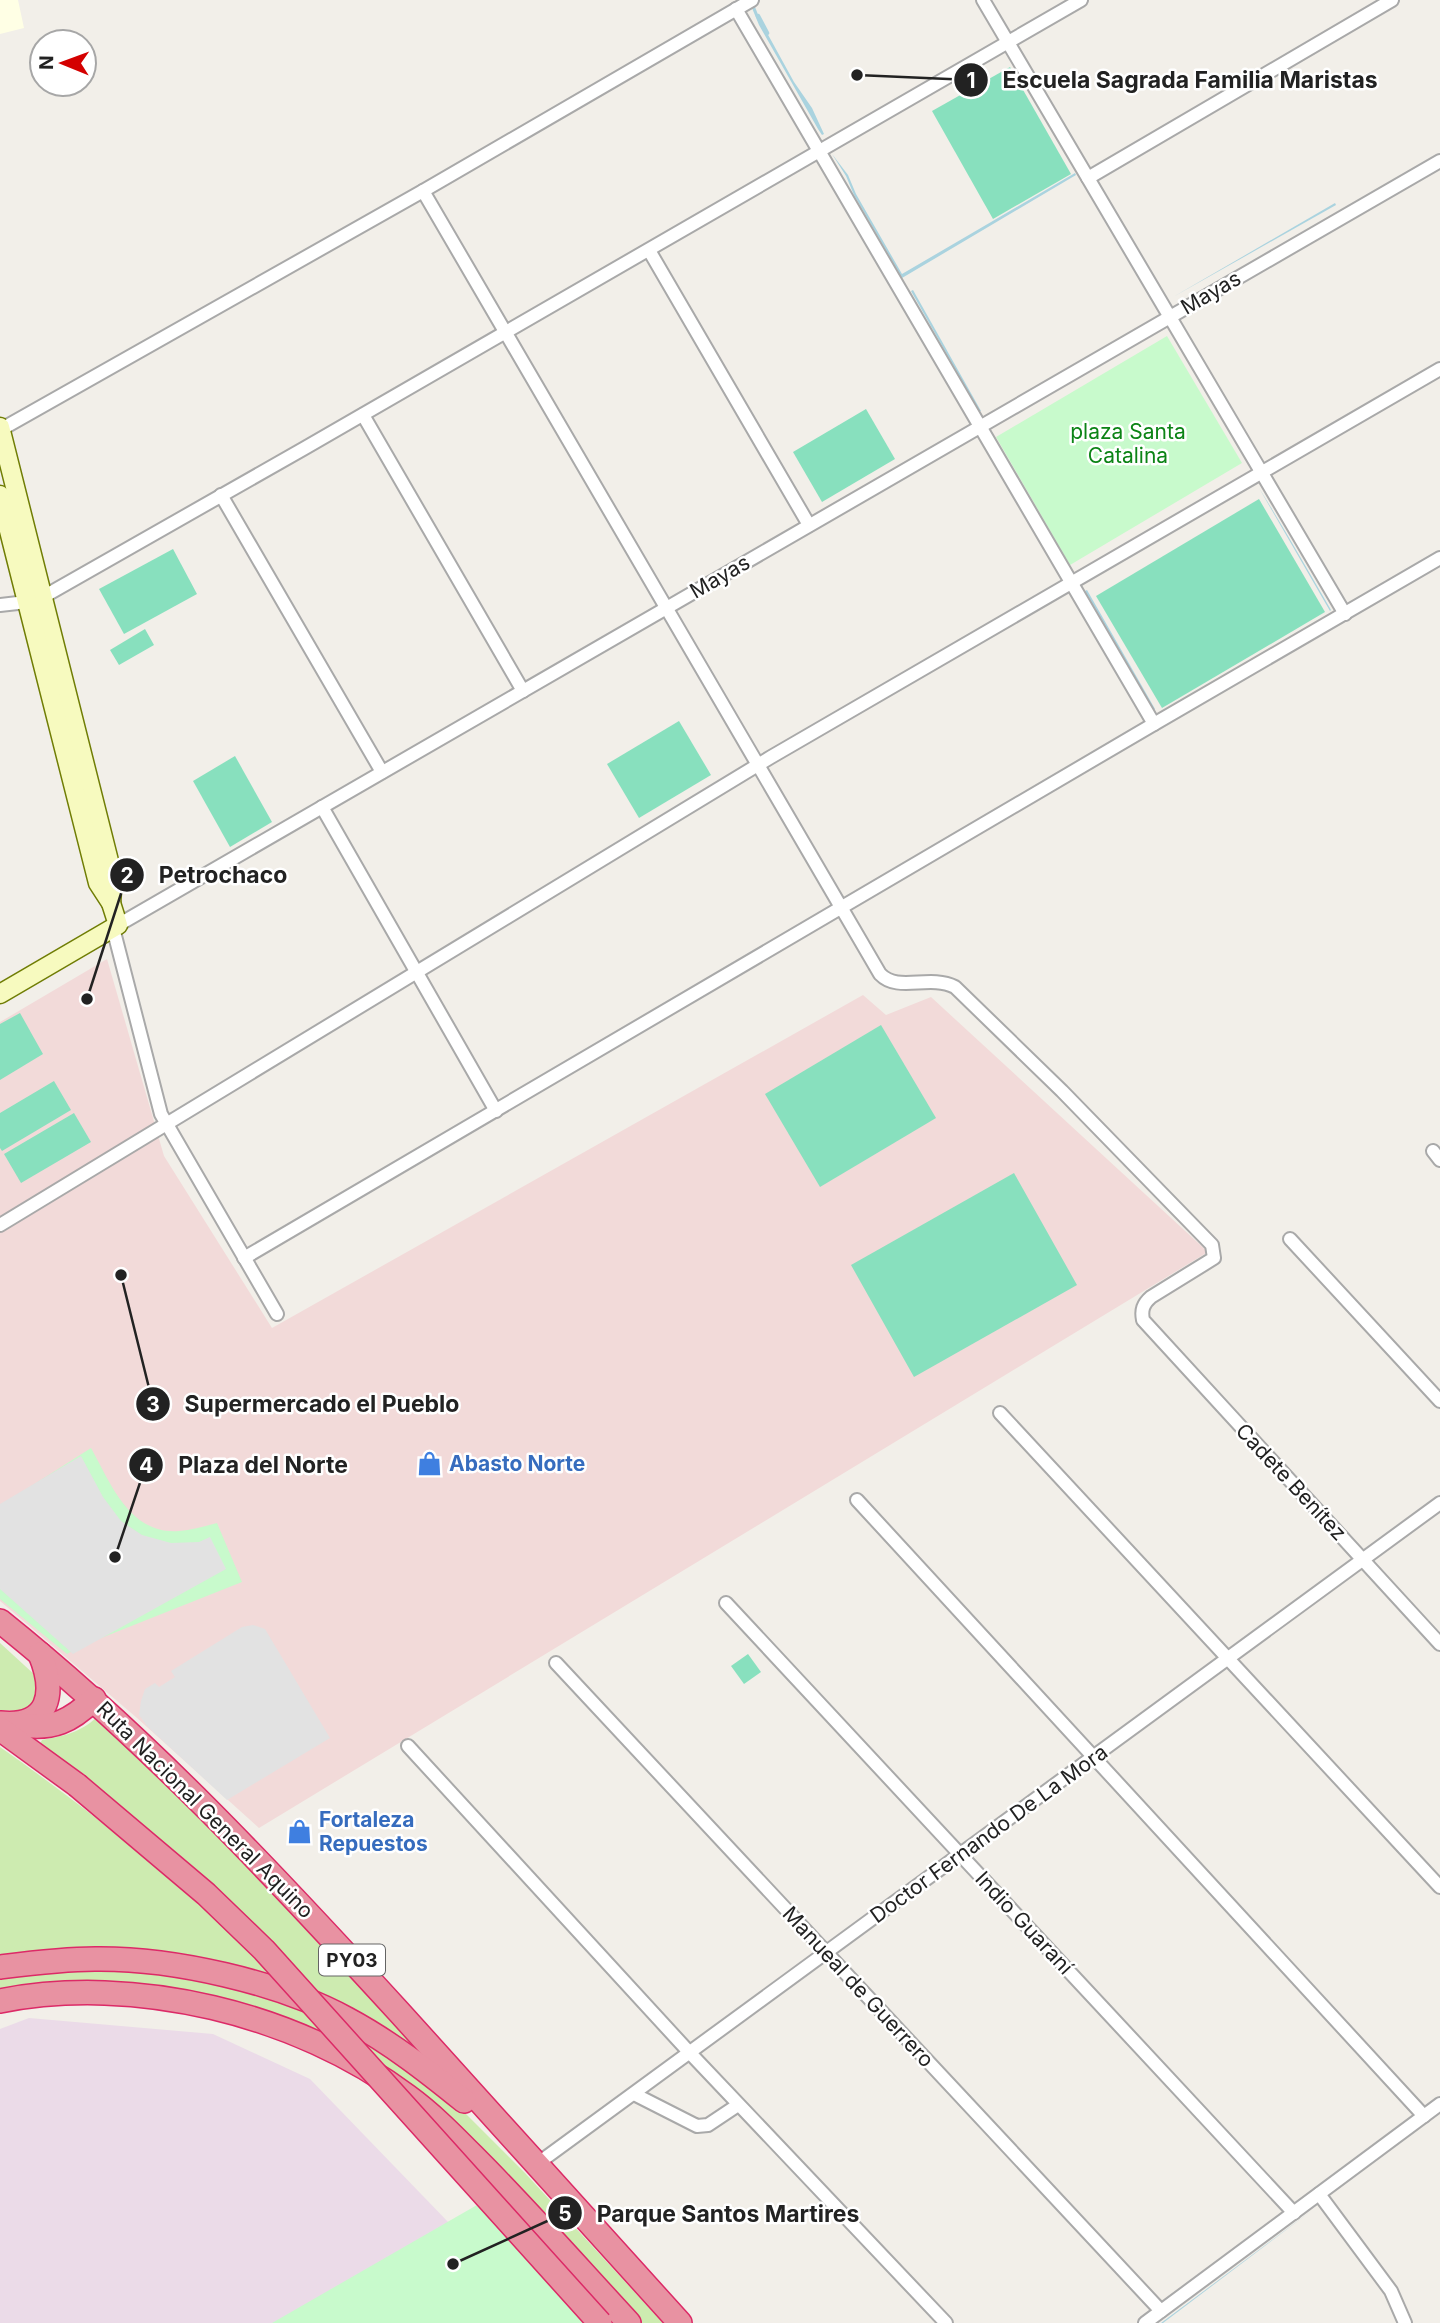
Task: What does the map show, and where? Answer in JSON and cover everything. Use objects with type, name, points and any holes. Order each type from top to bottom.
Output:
[{"type":"highway","name":"Ruta Nacional General Aquino","points":[[3,1625],[94,1699],[293,1895],[680,2323]]},
{"type":"highway","points":[[5,1725],[31,1720],[47,1702],[48,1676],[39,1653]]},
{"type":"highway","points":[[5,1725],[40,1727],[66,1721],[94,1699]]},
{"type":"highway","name":"PY03","points":[[5,1725],[206,1894],[264,1950],[600,2323]]},
{"type":"highway","name":"PY03","points":[[0,1967],[96,1959],[162,1964],[242,1979],[305,2000],[346,2018],[416,2062],[533,2160]]},
{"type":"highway","points":[[0,2001],[71,1994],[157,1997],[222,2010],[323,2046],[365,2068],[441,2124],[629,2323]]},
{"type":"street","points":[[277,1314],[161,1114],[111,903],[98,883],[0,429],[423,191],[752,0]]},
{"type":"street","points":[[983,0],[1345,614]]},
{"type":"street","points":[[0,605],[35,600],[650,252],[819,150],[1081,0]]},
{"type":"street","points":[[1088,178],[1392,0]]},
{"type":"street","points":[[736,9],[1154,724]]},
{"type":"street","name":"Mayas","points":[[0,994],[1440,161]]},
{"type":"street","points":[[423,191],[841,909]]},
{"type":"street","points":[[650,252],[809,525]]},
{"type":"street","points":[[0,1225],[758,765],[1440,369]]},
{"type":"street","points":[[363,415],[523,691]]},
{"type":"street","points":[[0,495],[35,600]]},
{"type":"street","points":[[221,495],[382,772]]},
{"type":"street","points":[[244,1258],[1440,558]]},
{"type":"street","points":[[322,807],[496,1111]]},
{"type":"street","name":"Cadete Benítez","points":[[841,909],[880,974],[887,981],[898,984],[930,980],[955,987],[1062,1091],[1212,1245],[1214,1258],[1151,1297],[1142,1311],[1143,1320],[1440,1644]]},
{"type":"street","points":[[1290,1239],[1440,1401]]},
{"type":"street","points":[[1000,1413],[1440,1887]]},
{"type":"street","points":[[857,1500],[1424,2116]]},
{"type":"street","name":"Doctor Fernando De La Mora","points":[[533,2160],[634,2094],[1440,1503]]},
{"type":"street","name":"Indio Guaraní","points":[[726,1603],[1294,2213]]},
{"type":"street","name":"Manueal de Guerrero","points":[[556,1663],[1161,2311]]},
{"type":"street","points":[[408,1746],[738,2105],[946,2323]]},
{"type":"street","points":[[634,2094],[697,2126],[708,2125],[738,2105]]},
{"type":"street","points":[[1145,2323],[1440,2105]]},
{"type":"street","points":[[1319,2194],[1391,2291],[1405,2323]]},
{"type":"shaded area","points":[[0,0],[18,0],[24,28],[0,34]]},
{"type":"shaded area","name":"Abasto Norte","points":[[107,959],[164,1156],[272,1328],[863,995],[886,1015],[931,997],[1208,1252],[259,1828],[137,1718],[0,1601],[0,1022]]},
{"type":"shaded area","points":[[81,1456],[103,1497],[121,1521],[142,1535],[171,1543],[199,1542],[210,1537],[226,1569],[73,1654],[0,1589],[0,1504]]},
{"type":"shaded area","points":[[253,1625],[265,1629],[330,1738],[227,1800],[148,1727],[139,1715],[141,1701],[145,1689],[155,1683],[159,1687],[175,1677],[171,1671],[242,1627]]},
{"type":"shaded area","points":[[29,2018],[213,2034],[310,2079],[451,2225],[284,2323],[0,2323],[0,2029]]},
{"type":"green space","points":[[1010,67],[1071,174],[993,219],[932,111]]},
{"type":"green space","name":"plaza Santa Catalina","points":[[1167,336],[1242,463],[1070,565],[996,437]]},
{"type":"green space","points":[[866,409],[895,459],[822,502],[793,452]]},
{"type":"green space","points":[[1259,499],[1325,612],[1162,708],[1096,596]]},
{"type":"green space","points":[[173,549],[197,594],[124,634],[99,589]]},
{"type":"green space","points":[[145,629],[154,645],[119,665],[110,650]]},
{"type":"green space","points":[[679,721],[711,775],[639,818],[607,764]]},
{"type":"green space","points":[[235,756],[272,822],[230,847],[193,781]]},
{"type":"green space","points":[[20,1013],[43,1054],[0,1080],[0,1024]]},
{"type":"green space","points":[[881,1025],[936,1118],[820,1187],[765,1094]]},
{"type":"green space","points":[[54,1081],[71,1110],[2,1151],[0,1113]]},
{"type":"green space","points":[[74,1113],[91,1142],[21,1183],[4,1154]]},
{"type":"green space","points":[[1014,1173],[1077,1285],[914,1377],[851,1265]]},
{"type":"green space","points":[[91,1448],[124,1504],[147,1525],[162,1530],[179,1531],[217,1523],[242,1582],[67,1654],[0,1599],[0,1506]]},
{"type":"green space","points":[[0,1643],[36,1676],[36,1703],[22,1711],[0,1710]]},
{"type":"green space","points":[[748,1654],[761,1672],[744,1684],[731,1666]]},
{"type":"green space","points":[[97,1717],[255,1865],[424,2054],[321,1996],[226,1899],[40,1744],[42,1740],[78,1730]]},
{"type":"green space","points":[[0,1747],[82,1807],[161,1871],[221,1924],[277,1981],[0,1958]]},
{"type":"green space","points":[[131,1969],[230,1985],[304,2010],[335,2043],[255,2012],[0,1995],[0,1976],[45,1971]]},
{"type":"green space","points":[[355,2032],[458,2106],[525,2173],[663,2323],[639,2323],[399,2081]]},
{"type":"green space","points":[[477,2205],[584,2323],[272,2323]]},
{"type":"water","points":[[755,7],[824,134],[818,129],[759,25],[752,8]]},
{"type":"water","points":[[832,154],[848,175],[902,274],[1075,173],[1076,175],[902,278]]},
{"type":"water","points":[[1335,203],[1336,205],[1173,297]]},
{"type":"water","points":[[913,290],[981,411],[911,291]]},
{"type":"water","points":[[1259,488],[1331,610],[1330,611]]},
{"type":"water","points":[[1087,590],[1155,709],[1154,710],[1085,591]]},
{"type":"water","points":[[1311,2211],[1163,2323],[1161,2323]]},
{"type":"waterway","points":[[758,16],[767,33]]},
{"type":"place","name":"Escuela Sagrada Familia Maristas","points":[[857,75]]},
{"type":"place","name":"Petrochaco","points":[[87,999]]},
{"type":"place","name":"Supermercado el Pueblo","points":[[121,1275]]},
{"type":"place","name":"Abasto Norte","points":[[429,1464]]},
{"type":"place","name":"Plaza del Norte","points":[[115,1557]]},
{"type":"place","name":"Fortaleza Repuestos","points":[[299,1832]]},
{"type":"place","name":"Parque Santos Martires","points":[[453,2264]]}]
